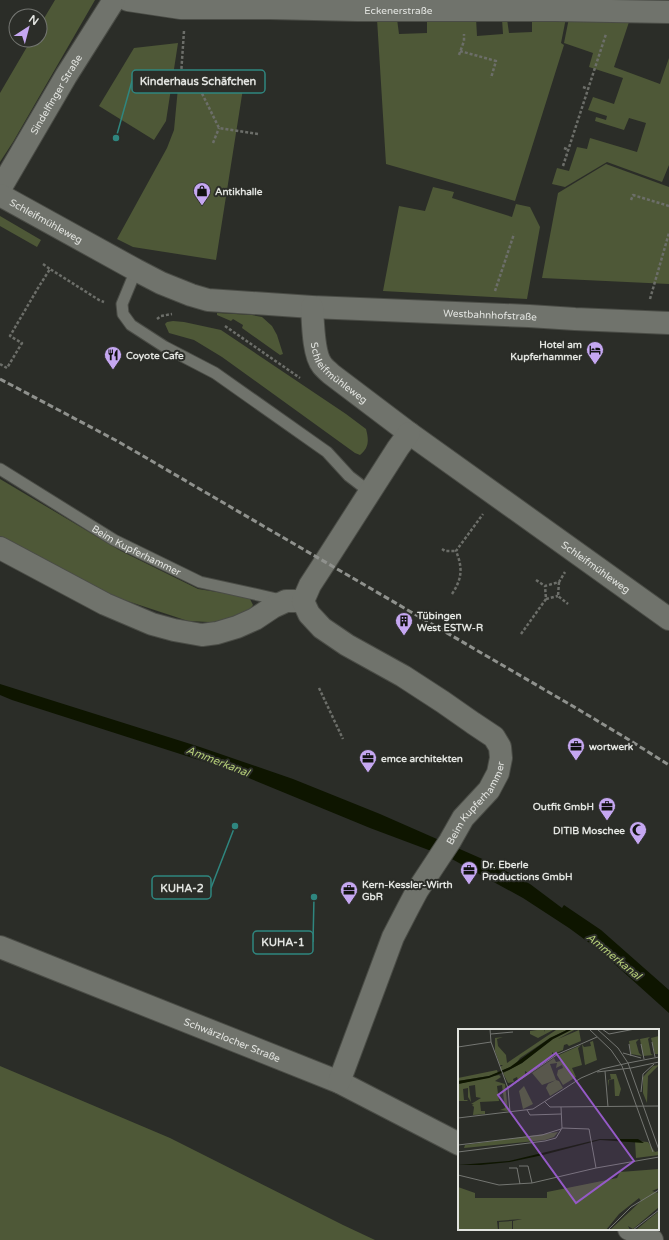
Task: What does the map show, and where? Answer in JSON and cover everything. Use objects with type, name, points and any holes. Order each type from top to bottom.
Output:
[{"type":"street","name":"Sindelfinger Straße","points":[[0,189],[66,76],[114,0]]},
{"type":"street","name":"Eckenerstraße","points":[[128,0],[147,4],[186,8],[357,10],[442,5],[529,5],[614,11],[669,12]]},
{"type":"street","name":"Schleifmühleweg","points":[[0,195],[136,270],[180,291],[208,300],[312,307],[314,341],[321,364],[331,374],[409,433],[669,619]]},
{"type":"street","name":"Westbahnhofstraße","points":[[312,307],[669,323]]},
{"type":"street","points":[[0,548],[105,604],[152,624],[181,632],[202,635],[217,633],[237,627],[255,619],[273,607],[294,601],[310,585],[409,433]]},
{"type":"street","name":"Beim Kupferhammer","points":[[294,601],[322,628],[347,645],[402,676],[443,702],[494,737],[500,747],[501,758],[498,773],[489,790],[463,818],[450,841],[417,891],[393,937],[339,1082]]},
{"type":"street","name":"Schwärzlocher Straße","points":[[0,947],[339,1082],[458,1143]]},
{"type":"street","points":[[631,1230],[652,1240]]},
{"type":"lane","points":[[136,270],[122,304],[123,314],[131,325],[165,347],[215,373],[327,452],[349,476],[362,486],[373,488]]},
{"type":"lane","name":"Beim Kupferhammer","points":[[0,469],[114,540],[200,582],[294,601]]},
{"type":"path","points":[[186,8],[181,75],[192,73],[219,128],[213,143]]},
{"type":"path","points":[[564,166],[614,11]]},
{"type":"path","points":[[459,55],[464,41]]},
{"type":"path","points":[[460,51],[496,61],[491,78]]},
{"type":"path","points":[[583,87],[588,89]]},
{"type":"path","points":[[219,128],[258,134]]},
{"type":"path","points":[[564,148],[569,150]]},
{"type":"path","points":[[631,200],[633,195],[669,206]]},
{"type":"path","points":[[644,323],[669,233]]},
{"type":"path","points":[[487,315],[514,234]]},
{"type":"path","points":[[43,264],[50,270],[99,300],[108,303],[122,304]]},
{"type":"path","points":[[0,364],[7,368],[22,343],[10,336],[50,270]]},
{"type":"path","points":[[28,306],[32,308]]},
{"type":"path","points":[[143,333],[161,316],[172,314],[177,315]]},
{"type":"path","points":[[219,324],[224,325],[306,382]]},
{"type":"path","points":[[456,551],[496,495]]},
{"type":"path","points":[[442,549],[445,551],[456,551]]},
{"type":"path","points":[[452,594],[460,580],[461,570],[456,551]]},
{"type":"path","points":[[558,596],[559,582],[578,554]]},
{"type":"path","points":[[536,580],[545,586],[559,582]]},
{"type":"path","points":[[545,586],[546,599]]},
{"type":"path","points":[[520,634],[546,599],[558,596]]},
{"type":"path","points":[[558,596],[568,604]]},
{"type":"path","points":[[319,688],[343,739]]},
{"type":"green space","points":[[55,0],[95,0],[0,162],[0,93],[26,48],[48,48],[48,12]]},
{"type":"green space","points":[[476,18],[477,36],[503,34],[502,19],[507,19],[509,33],[532,32],[532,18],[566,18],[561,43],[564,45],[515,201],[386,164],[377,19],[397,19],[399,34],[427,33],[427,19]]},
{"type":"green space","points":[[569,18],[629,22],[614,67],[660,84],[669,58],[669,165],[662,182],[607,162],[565,187],[552,184],[557,168],[569,171],[577,147],[587,149],[590,138],[637,152],[646,123],[629,118],[624,130],[595,121],[596,117],[606,120],[607,116],[588,110],[593,97],[614,104],[623,78],[589,67],[593,53],[564,43]]},
{"type":"green space","points":[[178,43],[166,121],[154,140],[99,106],[134,48]]},
{"type":"green space","points":[[245,76],[216,260],[133,247],[117,239],[167,148],[174,130],[179,77]]},
{"type":"green space","points":[[606,164],[669,187],[669,284],[542,278],[558,193]]},
{"type":"green space","points":[[433,187],[454,192],[452,198],[512,217],[516,204],[530,207],[540,227],[527,299],[383,291],[399,206],[425,211]]},
{"type":"green space","points":[[0,216],[41,240],[37,247],[0,226]]},
{"type":"green space","points":[[217,313],[262,317],[272,326],[277,335],[283,354],[280,355],[242,328],[243,325],[233,319],[231,321],[217,315]]},
{"type":"green space","points":[[173,321],[221,330],[366,429],[368,437],[367,447],[360,455],[355,453],[222,357],[194,340],[169,333],[165,324]]},
{"type":"green space","points":[[0,479],[121,551],[198,589],[249,597],[253,605],[244,617],[229,623],[188,621],[112,596],[0,536]]},
{"type":"green space","points":[[0,1066],[170,1138],[375,1240],[0,1240]]},
{"type":"water","name":"Ammerkanal","points":[[0,684],[200,747],[293,779],[380,814],[487,861],[530,884],[562,908],[564,905],[601,930],[669,990],[669,1013],[599,950],[569,928],[523,898],[450,858],[370,828],[227,769],[12,700],[0,695]]},
{"type":"railway","points":[[0,379],[119,442],[576,708],[669,765]]},
{"type":"place","name":"Kinderhaus Schäfchen","points":[[116,138]]},
{"type":"place","name":"Antikhalle","points":[[202,206]]},
{"type":"place","name":"Hotel am Kupferhammer","points":[[595,365]]},
{"type":"place","name":"Coyote Cafe","points":[[113,370]]},
{"type":"place","name":"Tübingen West ESTW-R","points":[[404,636]]},
{"type":"place","name":"wortwerk","points":[[576,761]]},
{"type":"place","name":"emce architekten","points":[[368,773]]},
{"type":"place","name":"Outfit GmbH","points":[[607,821]]},
{"type":"place","name":"KUHA-2","points":[[235,826]]},
{"type":"place","name":"DITIB Moschee","points":[[638,845]]},
{"type":"place","name":"Dr. Eberle Productions GmbH","points":[[469,885]]},
{"type":"place","name":"KUHA-1","points":[[314,897]]},
{"type":"place","name":"Kern-Kessler-Wirth GbR","points":[[349,905]]}]
